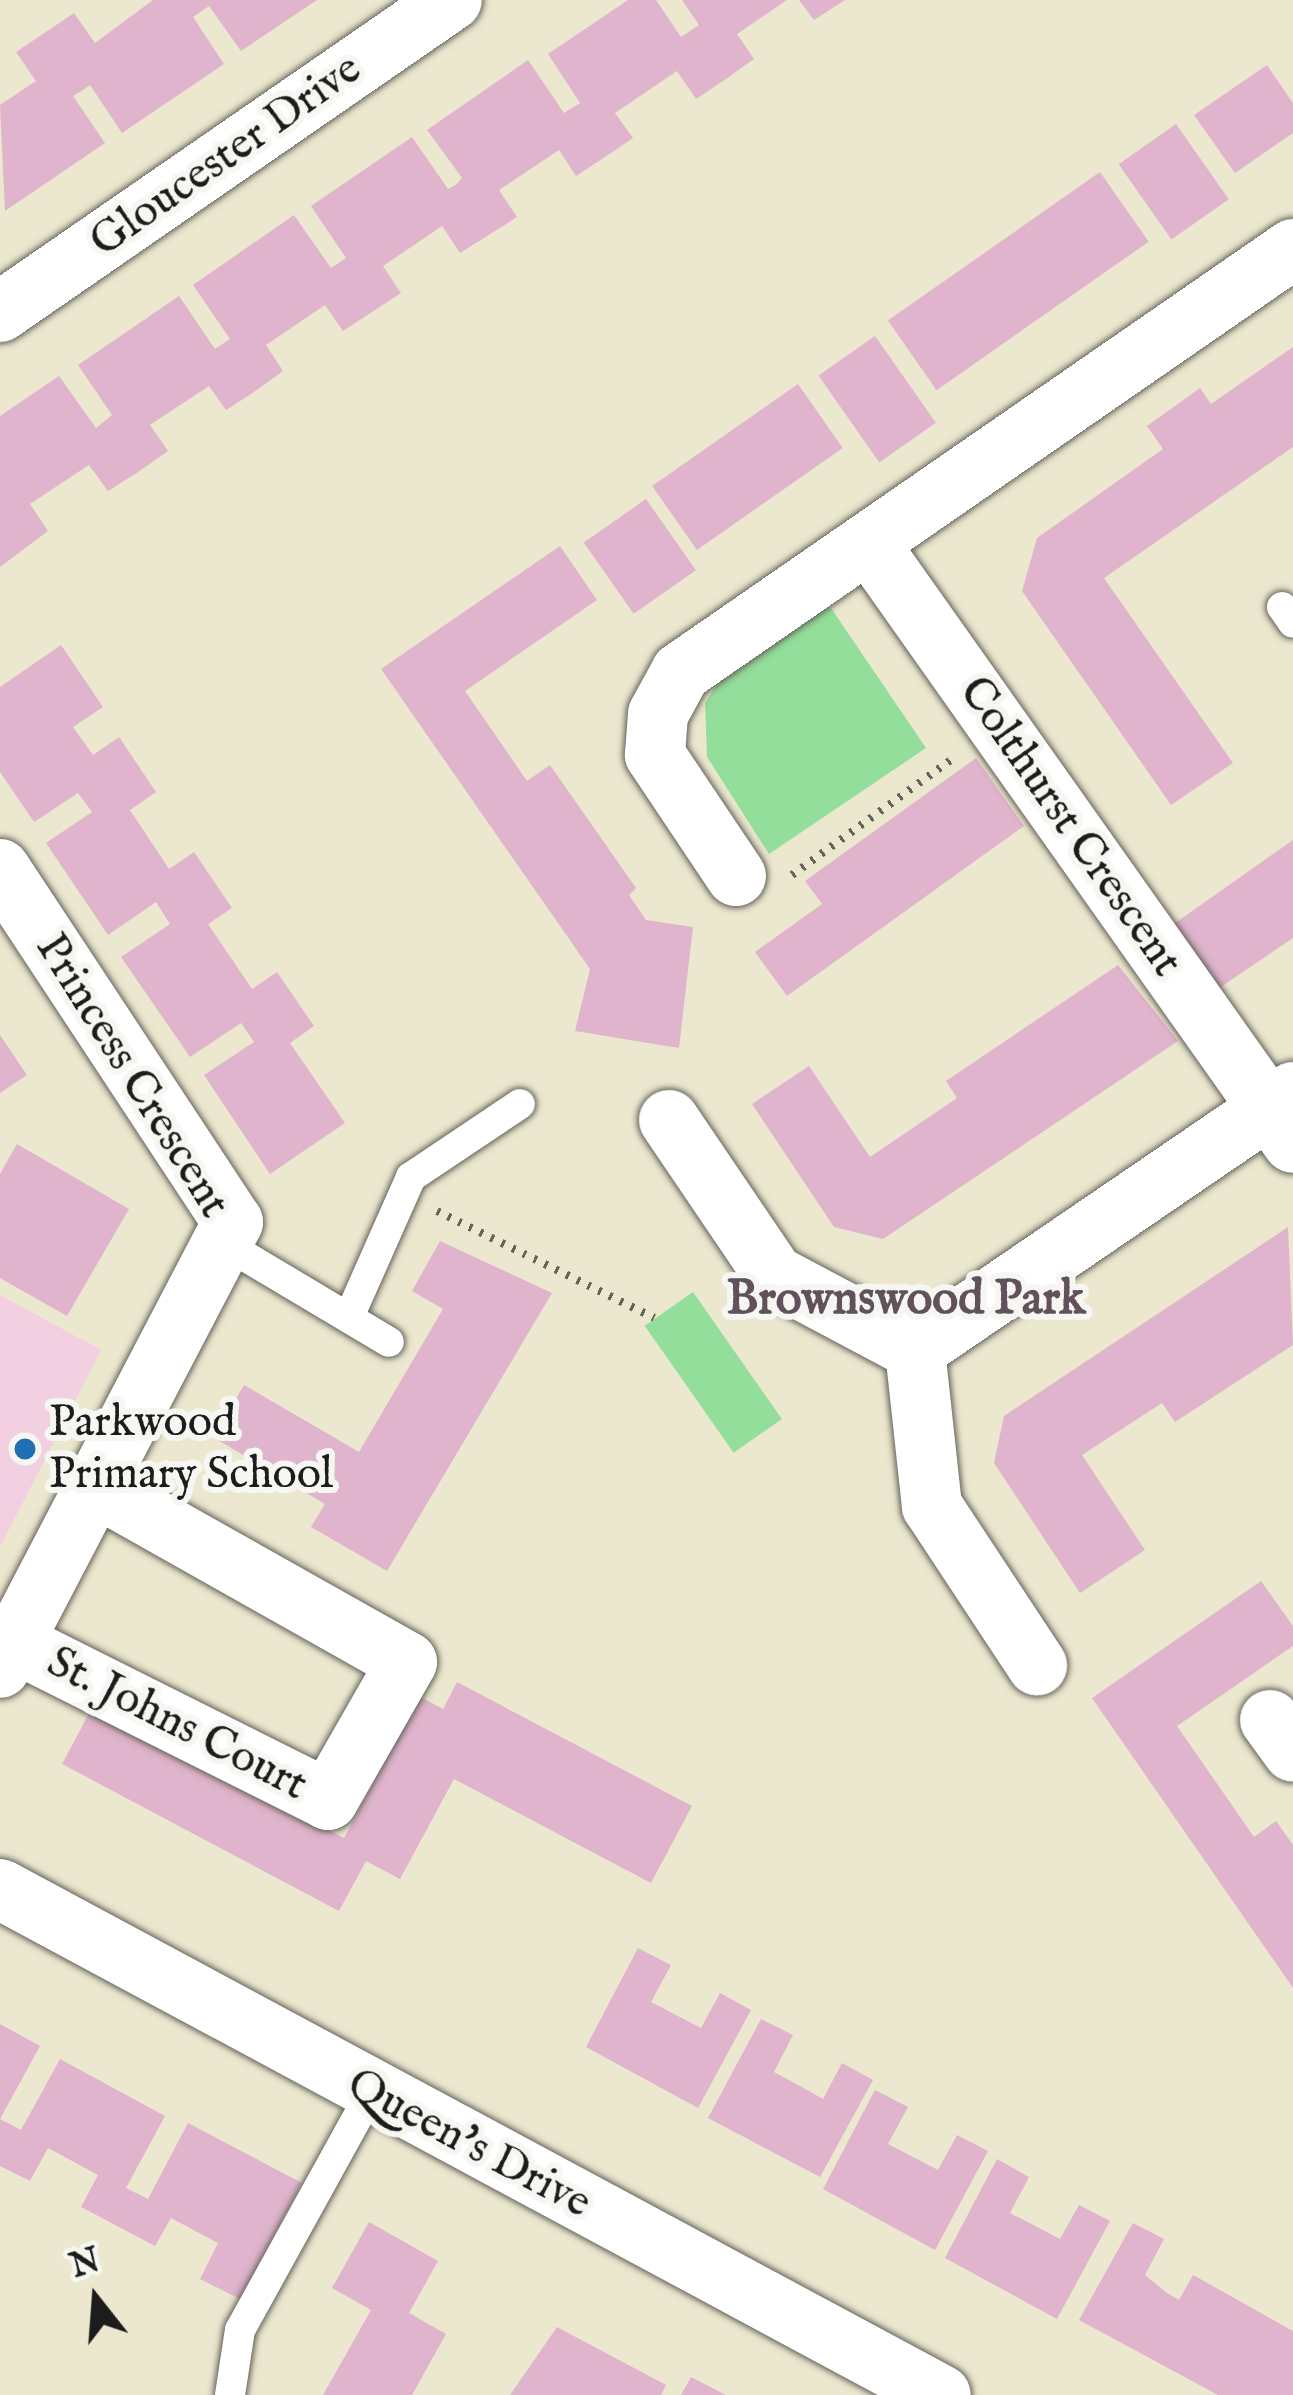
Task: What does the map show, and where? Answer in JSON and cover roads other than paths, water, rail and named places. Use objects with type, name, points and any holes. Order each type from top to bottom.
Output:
[{"type":"street","name":"Gloucester Drive","points":[[0,312],[452,0]]},
{"type":"street","points":[[736,877],[655,755],[658,714],[681,672],[1293,249]]},
{"type":"street","name":"Colthurst Crescent","points":[[870,545],[1285,1115]]},
{"type":"street","name":"Princess Crescent","points":[[8,1655],[233,1222],[9,902]]},
{"type":"street","points":[[915,1350],[1285,1115]]},
{"type":"street","points":[[669,1120],[774,1275],[915,1350]]},
{"type":"street","points":[[915,1350],[932,1507],[1037,1665]]},
{"type":"street","name":"St. Johns Court","points":[[8,1655],[328,1799],[407,1662],[95,1486]]},
{"type":"street","name":"Queen's Drive","points":[[0,1889],[371,2093],[941,2395]]},
{"type":"lane","points":[[349,1317],[411,1177],[520,1104]]},
{"type":"lane","points":[[223,1243],[389,1342]]},
{"type":"lane","points":[[230,2395],[241,2330],[371,2093]]},
{"type":"place","name":"Parkwood Primary School","points":[[25,1449]]},
{"type":"district","name":"Brownswood Park","points":[[906,1301]]}]
